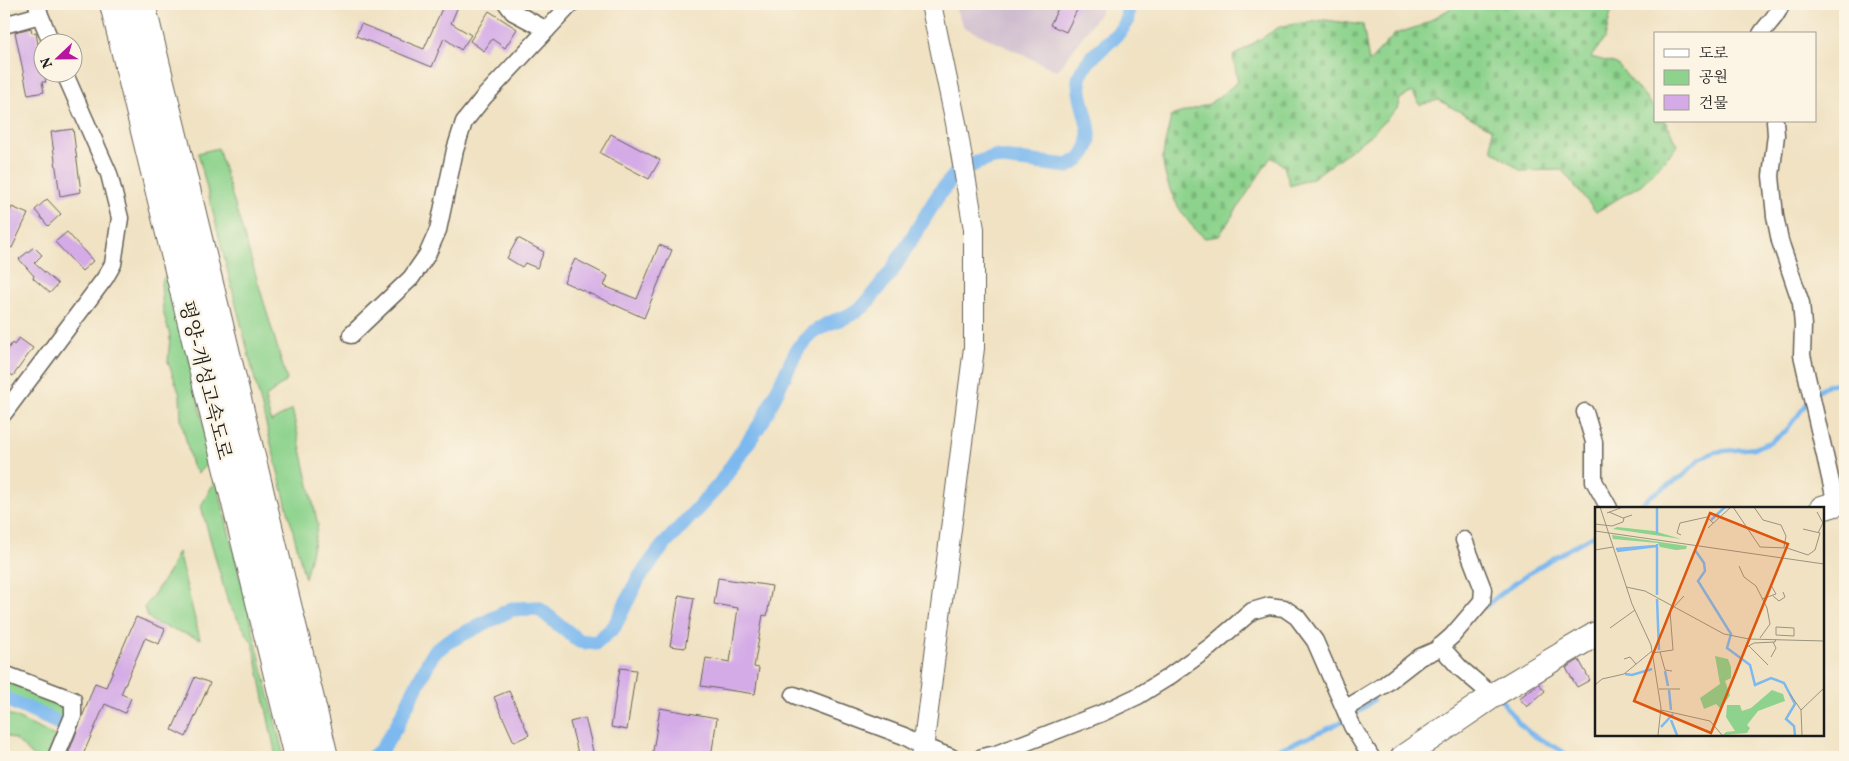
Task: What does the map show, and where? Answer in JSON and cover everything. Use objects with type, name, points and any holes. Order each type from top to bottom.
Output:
[{"type":"highway","name":"평양-개성고속도로","points":[[114,4],[298,757]]},
{"type":"highway","name":"평양-개성고속도로","points":[[141,4],[324,757]]},
{"type":"main road","points":[[1403,757],[1496,694],[1595,635]]},
{"type":"street","points":[[507,4],[513,12],[547,30]]},
{"type":"street","points":[[351,335],[411,278],[427,254],[438,230],[455,150],[464,122],[484,97],[571,4]]},
{"type":"street","points":[[923,752],[974,348],[974,229],[931,4]]},
{"type":"street","points":[[1762,32],[1777,16],[1781,4]]},
{"type":"street","points":[[4,25],[38,9],[47,32]]},
{"type":"street","points":[[4,413],[105,278],[113,264],[120,218],[109,174],[68,82]]},
{"type":"street","points":[[1775,122],[1776,135],[1771,176],[1775,216],[1780,241],[1801,303],[1803,326],[1802,355],[1834,504]]},
{"type":"street","points":[[1585,412],[1594,442],[1594,481],[1607,507]]},
{"type":"street","points":[[1345,709],[1384,685],[1420,656],[1440,646],[1452,636],[1482,601],[1483,589],[1464,540]]},
{"type":"street","points":[[982,757],[996,754],[1084,720],[1138,696],[1210,647],[1252,610],[1269,606],[1284,608],[1298,616],[1315,641],[1352,726],[1371,757]]},
{"type":"street","points":[[1440,646],[1460,668],[1496,694]]},
{"type":"street","points":[[4,674],[73,700],[73,716],[56,757]]},
{"type":"street","points":[[794,695],[904,736],[923,752],[951,757]]},
{"type":"shaded area","points":[[953,4],[1101,4],[1102,10],[1057,71],[964,27]]},
{"type":"green space","points":[[1455,4],[1556,4],[1572,6],[1574,4],[1613,4],[1605,38],[1591,57],[1617,64],[1654,108],[1654,122],[1666,122],[1678,145],[1642,184],[1596,212],[1562,170],[1521,171],[1492,150],[1492,129],[1438,100],[1420,105],[1412,92],[1400,99],[1397,109],[1369,136],[1313,178],[1290,186],[1284,166],[1271,157],[1219,236],[1205,238],[1190,223],[1172,194],[1163,162],[1171,116],[1209,104],[1238,82],[1233,56],[1281,26],[1325,20],[1363,25],[1369,62],[1395,34],[1420,26]]},
{"type":"green space","points":[[218,148],[287,380],[265,398],[271,422],[292,409],[318,525],[305,579],[198,153]]},
{"type":"green space","points":[[170,270],[211,460],[198,473],[192,466],[181,419],[180,395],[168,362],[170,336],[163,311],[161,282]]},
{"type":"green space","points":[[216,479],[284,757],[276,757],[253,644],[228,603],[201,506]]},
{"type":"green space","points":[[178,552],[200,639],[155,623],[147,616],[144,608],[169,572]]},
{"type":"green space","points":[[4,679],[68,708],[65,719],[4,691]]},
{"type":"green space","points":[[4,712],[57,737],[48,757],[34,757],[17,741],[4,734]]},
{"type":"building","points":[[444,4],[459,4],[451,23],[471,35],[461,50],[444,38],[432,67],[356,36],[361,24],[424,49]]},
{"type":"building","points":[[1060,4],[1080,4],[1066,32],[1050,25]]},
{"type":"building","points":[[489,11],[517,29],[505,48],[492,39],[484,51],[470,41]]},
{"type":"building","points":[[31,28],[32,82],[42,82],[44,92],[28,95],[15,32]]},
{"type":"building","points":[[73,129],[81,192],[60,196],[51,132]]},
{"type":"building","points":[[611,134],[660,160],[649,179],[600,153]]},
{"type":"building","points":[[47,199],[61,214],[48,226],[35,210]]},
{"type":"building","points":[[12,207],[28,214],[12,248],[4,244],[4,224]]},
{"type":"building","points":[[67,232],[93,261],[82,271],[55,242]]},
{"type":"building","points":[[518,238],[544,252],[537,268],[525,263],[522,267],[507,258]]},
{"type":"building","points":[[659,245],[672,250],[644,318],[564,282],[575,259],[608,276],[604,286],[637,299]]},
{"type":"building","points":[[34,247],[42,255],[34,263],[58,284],[50,293],[33,278],[34,276],[19,259]]},
{"type":"building","points":[[19,338],[33,348],[13,376],[4,370],[4,355],[12,343],[14,345]]},
{"type":"building","points":[[718,578],[772,586],[767,616],[763,615],[754,667],[759,668],[755,694],[701,686],[706,658],[730,662],[738,608],[714,604]]},
{"type":"building","points":[[679,595],[694,598],[685,648],[670,646]]},
{"type":"building","points":[[136,617],[165,629],[159,644],[145,638],[121,694],[131,698],[125,713],[105,704],[82,757],[67,757],[95,683],[106,687]]},
{"type":"building","points":[[1579,660],[1590,680],[1577,687],[1566,668]]},
{"type":"building","points":[[620,668],[636,670],[627,730],[611,727]]},
{"type":"building","points":[[195,677],[210,683],[186,737],[172,730]]},
{"type":"building","points":[[1539,684],[1545,691],[1527,707],[1519,698]]},
{"type":"building","points":[[509,691],[529,735],[514,742],[494,697]]},
{"type":"building","points":[[660,708],[717,718],[711,757],[652,757]]},
{"type":"building","points":[[585,718],[594,757],[579,757],[570,722]]},
{"type":"waterway","points":[[373,757],[382,749],[396,727],[433,653],[447,642],[512,609],[538,608],[579,641],[596,643],[614,627],[638,579],[662,547],[719,485],[763,420],[798,348],[811,334],[864,306],[891,272],[941,191],[956,174],[973,164],[994,157],[1068,166],[1081,157],[1089,142],[1089,133],[1081,99],[1079,79],[1087,63],[1126,23],[1128,4]]},
{"type":"waterway","points":[[1815,394],[1827,385],[1845,381]]},
{"type":"waterway","points":[[1637,507],[1652,495],[1683,476],[1700,459],[1715,452],[1755,448],[1770,442],[1785,432],[1808,402]]},
{"type":"waterway","points":[[1485,607],[1539,567],[1595,535]]},
{"type":"waterway","points":[[4,698],[61,724]]},
{"type":"waterway","points":[[1501,699],[1525,729],[1569,757]]},
{"type":"waterway","points":[[1259,757],[1333,726],[1347,719],[1373,700]]}]
